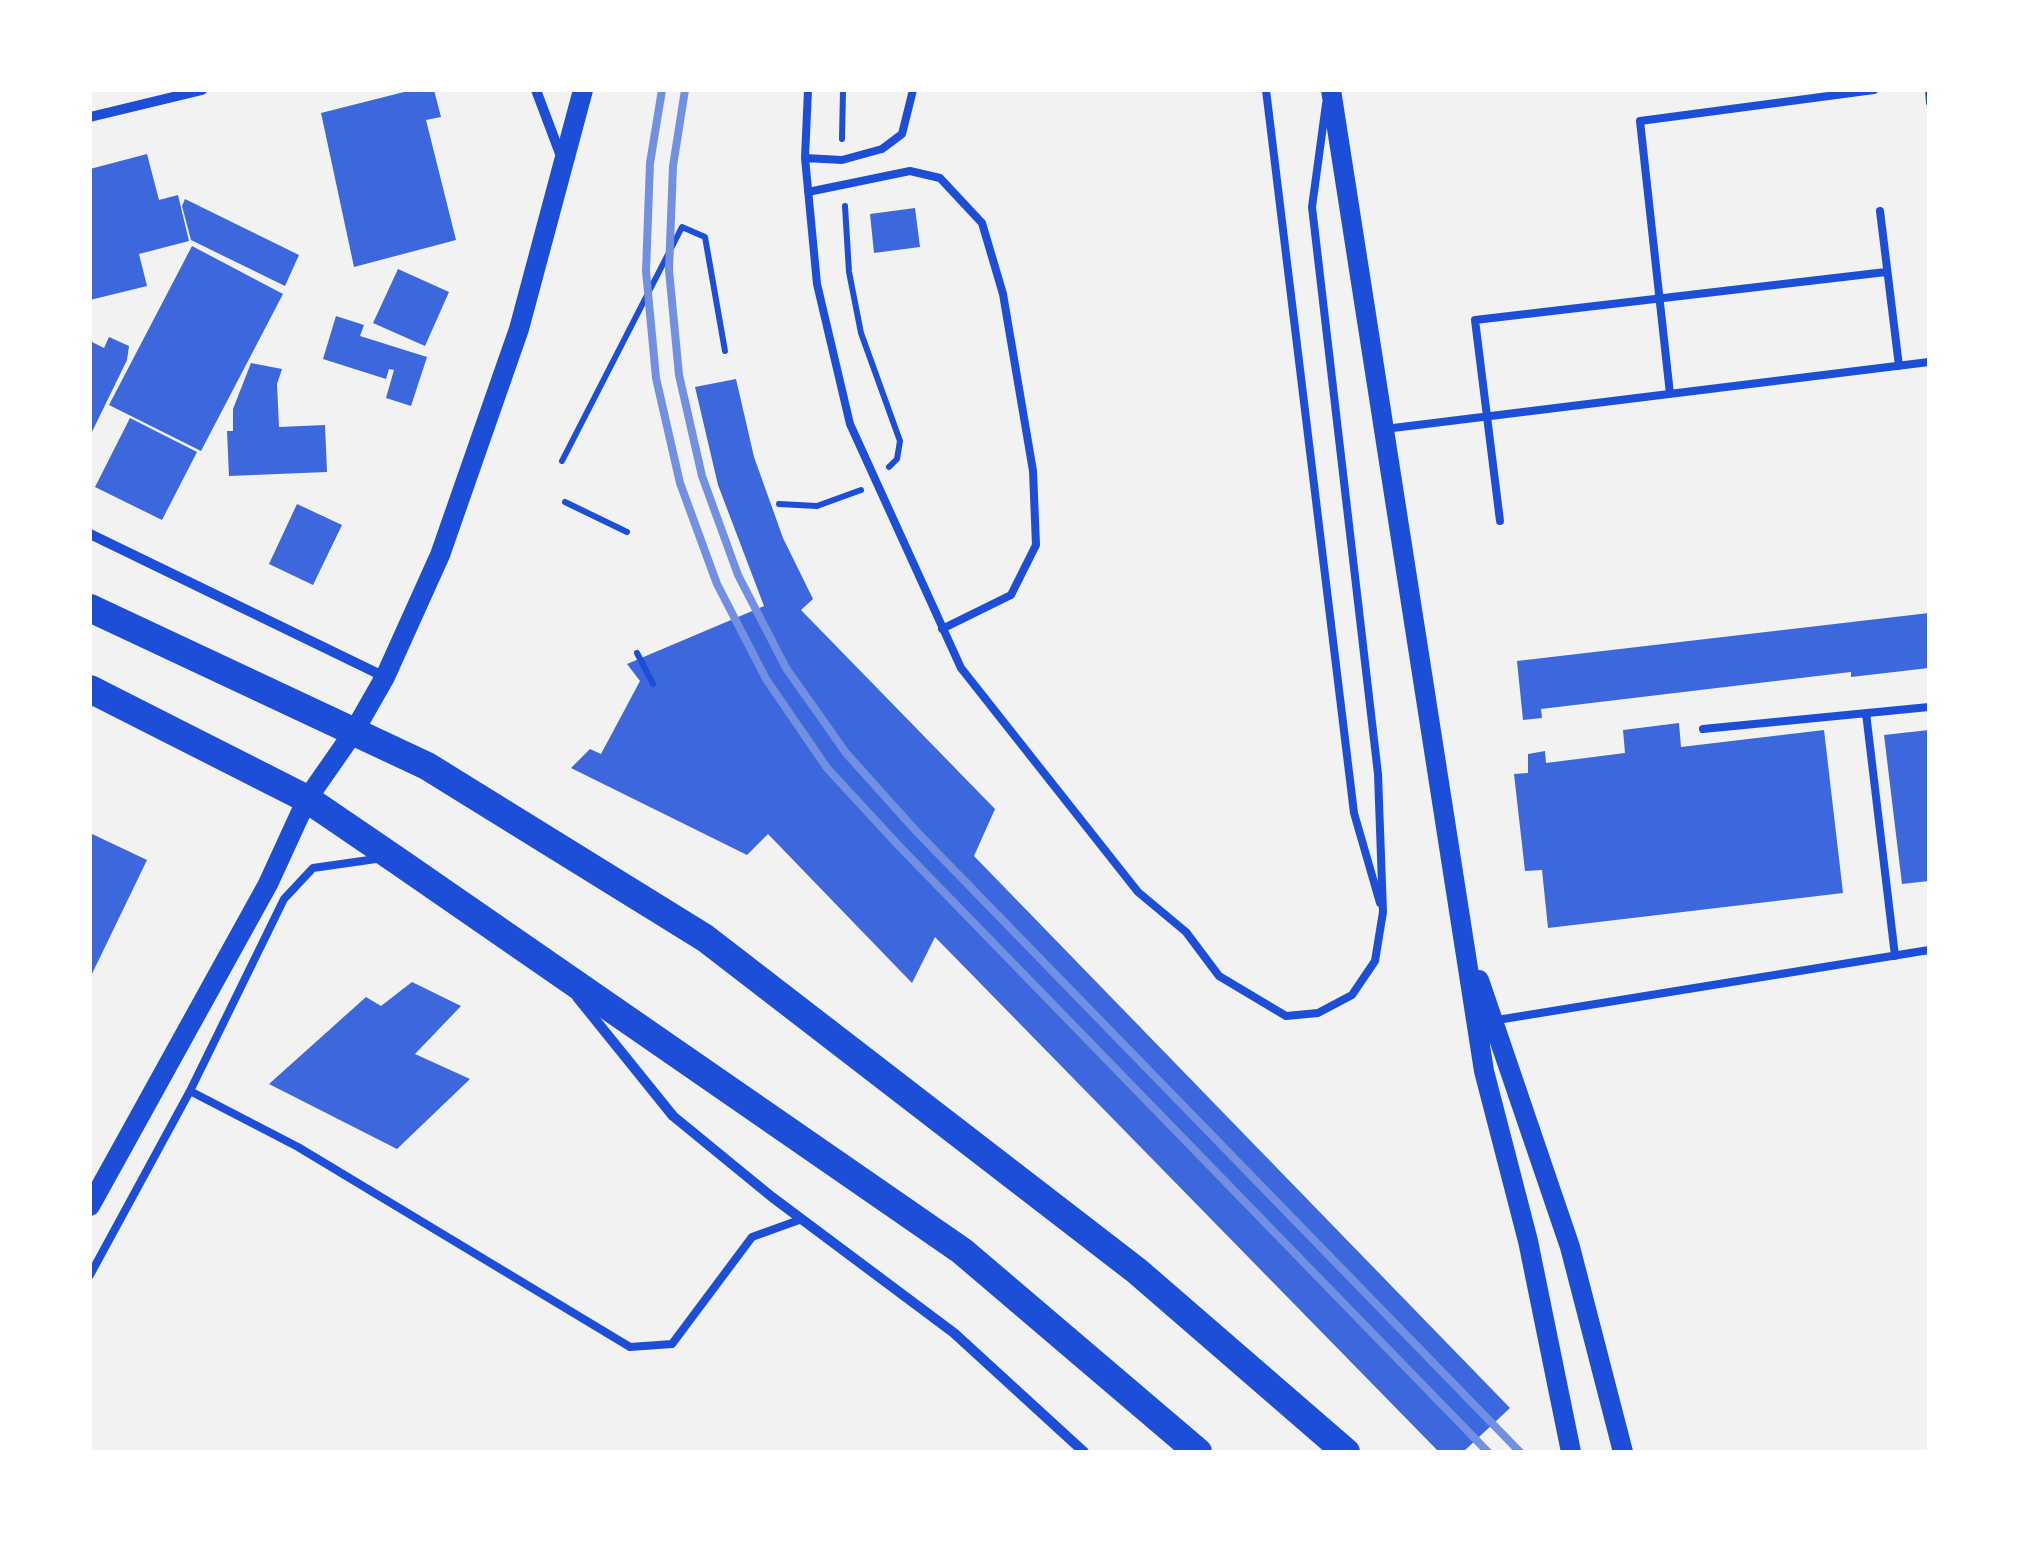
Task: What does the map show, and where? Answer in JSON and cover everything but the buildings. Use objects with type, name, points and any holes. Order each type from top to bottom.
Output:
[{"type":"highway","points":[[90,608],[426,766],[705,938],[1138,1271],[1346,1452]]},
{"type":"highway","points":[[90,688],[307,799],[398,861],[962,1251],[1198,1452]]},
{"type":"main road","points":[[90,1206],[268,884],[307,799],[354,733],[385,677],[440,555],[519,329],[583,90]]},
{"type":"main road","points":[[1329,90],[1484,1071],[1528,1241],[1571,1452]]},
{"type":"main road","points":[[1460,921],[1570,1246],[1623,1452]]},
{"type":"street","points":[[90,117],[202,90]]},
{"type":"street","points":[[536,90],[563,164]]},
{"type":"street","points":[[90,534],[385,677]]},
{"type":"street","points":[[554,969],[674,1116],[802,1219],[954,1333],[1084,1452]]},
{"type":"lane","points":[[808,90],[805,158],[817,284],[850,424],[960,668],[1138,892],[1186,932],[1219,976],[1286,1016],[1318,1013],[1352,995],[1375,961],[1383,912],[1378,774],[1312,207],[1329,90]]},
{"type":"lane","points":[[805,158],[842,160],[882,149],[902,134],[913,90]]},
{"type":"lane","points":[[1266,90],[1354,813],[1383,912]]},
{"type":"lane","points":[[1670,394],[1640,122],[1874,90]]},
{"type":"lane","points":[[808,192],[910,170],[940,178],[982,223],[1003,294],[1033,471],[1036,545],[1011,594],[942,629]]},
{"type":"lane","points":[[1880,211],[1899,366]]},
{"type":"lane","points":[[1500,520],[1475,320],[1886,272]]},
{"type":"lane","points":[[1385,429],[1929,362]]},
{"type":"lane","points":[[1704,729],[1929,707]]},
{"type":"lane","points":[[1866,713],[1895,956]]},
{"type":"lane","points":[[90,1275],[190,1090],[284,899],[312,868],[361,858],[398,861]]},
{"type":"lane","points":[[1493,1020],[1929,950]]},
{"type":"lane","points":[[190,1090],[298,1147],[630,1347],[672,1344],[752,1236],[802,1219]]},
{"type":"path","points":[[1928,90],[1929,103]]},
{"type":"path","points":[[562,461],[682,227],[705,238],[725,351]]},
{"type":"path","points":[[565,502],[627,532]]},
{"type":"path","points":[[637,652],[653,684]]},
{"type":"railway","points":[[662,90],[650,163],[646,271],[656,378],[680,483],[717,584],[766,679],[827,768],[900,847],[1488,1452]]},
{"type":"railway","points":[[685,90],[673,166],[669,270],[679,375],[702,476],[738,575],[786,668],[846,753],[916,831],[1520,1452]]}]
